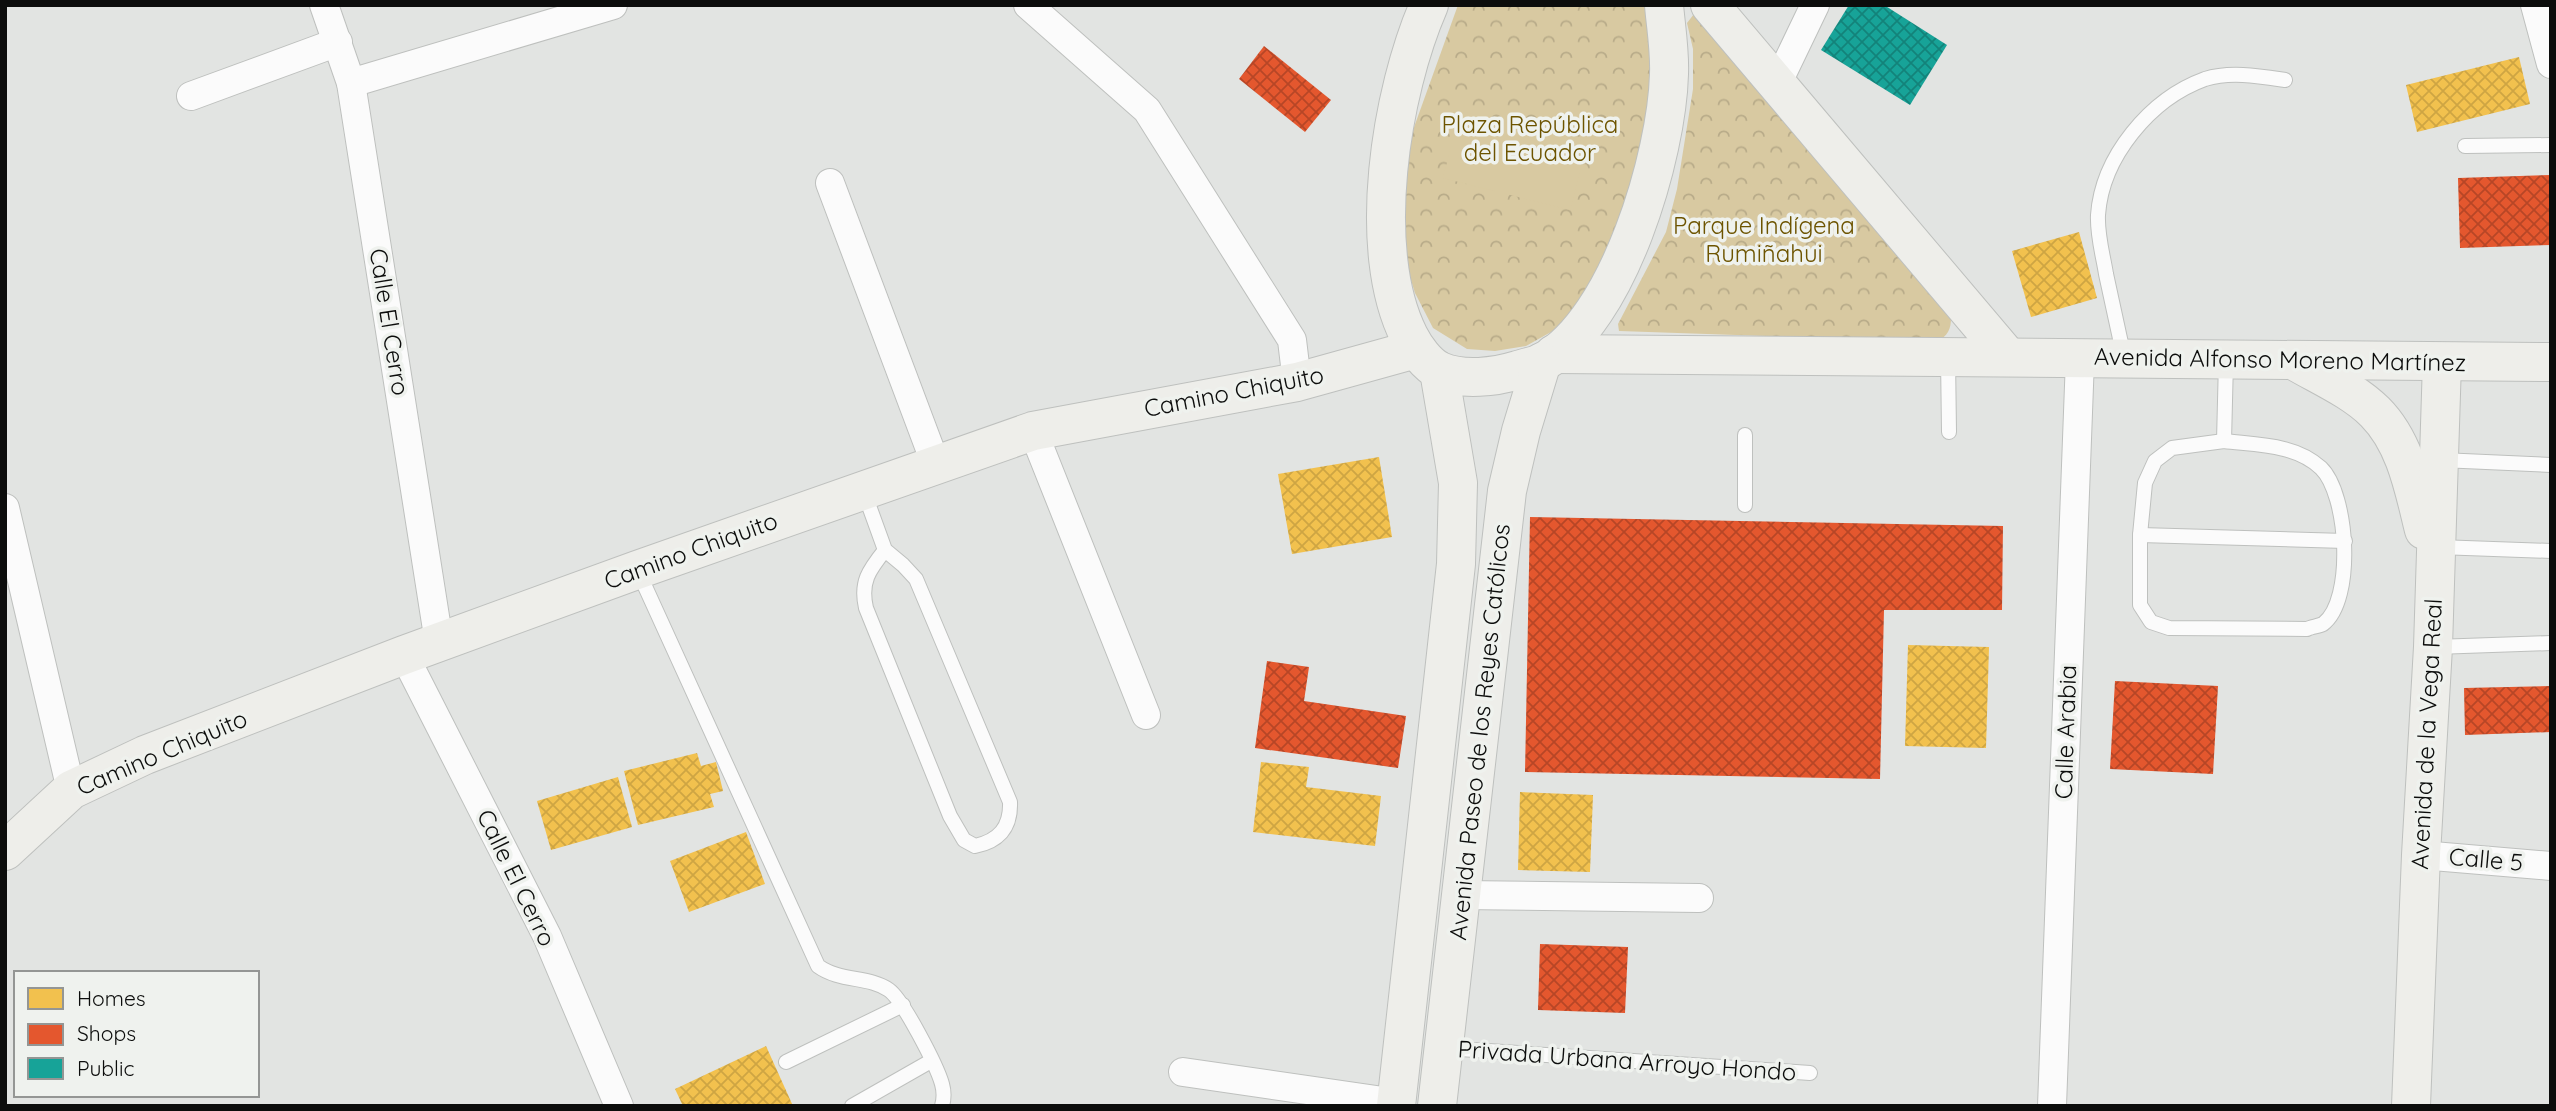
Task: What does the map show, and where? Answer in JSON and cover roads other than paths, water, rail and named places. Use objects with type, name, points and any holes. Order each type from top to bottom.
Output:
[{"type":"main road","points":[[1429,5],[1408,64],[1392,138],[1385,212],[1388,270],[1401,320],[1427,360],[1470,377],[1504,374],[1548,358],[1575,335],[1600,300],[1627,250],[1659,152],[1669,74],[1664,5]]},
{"type":"main road","points":[[1710,5],[2008,357]]},
{"type":"main road","name":"Avenida Alfonso Moreno Martínez","points":[[1548,358],[2008,357],[2551,362]]},
{"type":"main road","name":"Avenida Paseo de los Reyes Católicos","points":[[1437,1106],[1507,491],[1521,431],[1548,358]]},
{"type":"main road","points":[[2291,359],[2376,412],[2396,440],[2409,471],[2436,560]]},
{"type":"main road","name":"Camino Chiquito","points":[[5,851],[71,790],[145,755],[439,642],[1033,431],[1427,360]]},
{"type":"main road","name":"Avenida Paseo de los Reyes Católicos","points":[[1397,1105],[1456,564],[1458,483],[1427,360]]},
{"type":"main road","name":"Avenida de la Vega Real","points":[[2411,1106],[2421,855],[2434,648],[2442,362]]},
{"type":"street","name":"Calle El Cerro","points":[[324,5],[351,83],[439,642]]},
{"type":"street","points":[[351,83],[613,5]]},
{"type":"street","points":[[1028,5],[1147,110],[1292,340],[1297,382]]},
{"type":"street","points":[[1777,82],[1815,5]]},
{"type":"street","points":[[2535,5],[2551,64]]},
{"type":"street","points":[[191,96],[338,42]]},
{"type":"street","points":[[830,183],[936,466]]},
{"type":"street","name":"Calle Arabia","points":[[2052,1106],[2080,359]]},
{"type":"street","points":[[1033,431],[1146,715]]},
{"type":"street","points":[[5,508],[71,790]]},
{"type":"street","name":"Calle El Cerro","points":[[404,655],[547,936],[619,1106]]},
{"type":"street","name":"Calle 5","points":[[2421,855],[2551,866]]},
{"type":"street","points":[[1461,895],[1699,898]]},
{"type":"street","points":[[1183,1072],[1397,1105]]},
{"type":"lane","points":[[2124,359],[2101,246],[2098,217],[2113,160],[2134,131],[2159,106],[2207,79],[2246,74],[2285,80]]},
{"type":"lane","points":[[2465,146],[2551,145]]},
{"type":"lane","points":[[1948,357],[1949,432]]},
{"type":"lane","points":[[2224,440],[2227,359]]},
{"type":"lane","points":[[1745,435],[1745,505]]},
{"type":"lane","points":[[2224,440],[2299,453],[2322,469],[2336,490],[2345,541],[2340,598],[2323,624],[2307,629],[2169,628],[2151,622],[2140,605],[2140,535],[2145,483],[2155,461],[2172,448],[2224,440]]},
{"type":"lane","points":[[2439,460],[2551,465]]},
{"type":"lane","points":[[864,491],[885,550],[916,579],[1010,802],[1006,826],[990,843],[975,846],[964,840],[950,817],[866,608],[862,592],[871,569],[885,550]]},
{"type":"lane","points":[[2140,535],[2345,541]]},
{"type":"lane","points":[[2436,560],[2551,551]]},
{"type":"lane","points":[[637,570],[818,966],[828,973],[846,979],[877,984],[889,990],[903,1005],[942,1085],[942,1106]]},
{"type":"lane","points":[[2434,648],[2551,643]]},
{"type":"lane","points":[[786,1062],[903,1005]]},
{"type":"lane","name":"Privada Urbana Arroyo Hondo","points":[[1444,1048],[1810,1073]]},
{"type":"lane","points":[[852,1106],[931,1061]]},
{"type":"park label","name":"Plaza República del Ecuador","points":[[1530,139]]},
{"type":"park label","name":"Parque Indígena Rumiñahui","points":[[1764,240]]}]
